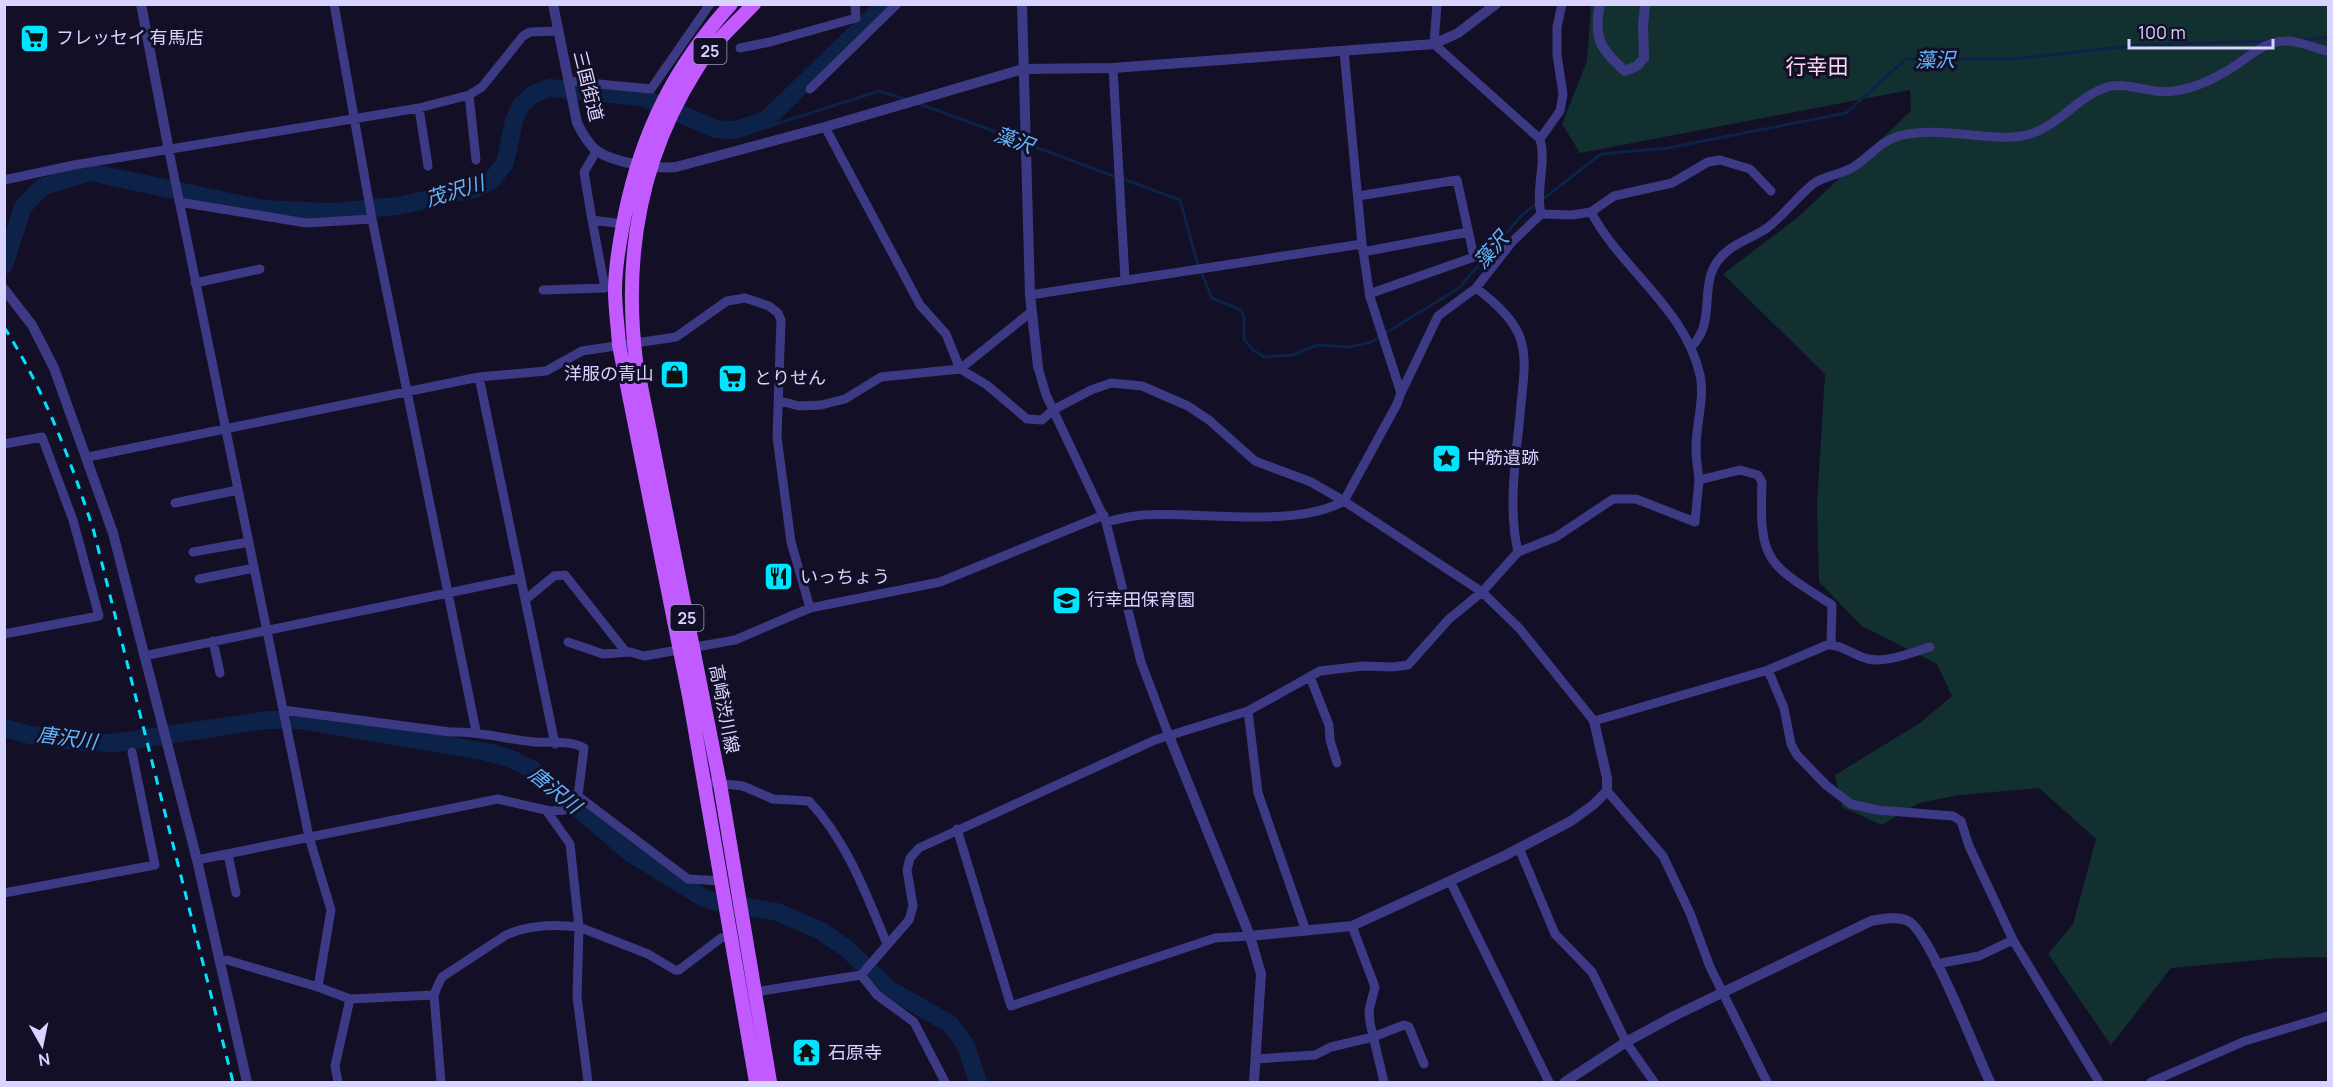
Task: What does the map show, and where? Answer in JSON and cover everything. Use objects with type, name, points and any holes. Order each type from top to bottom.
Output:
[{"type":"main road","name":"25","points":[[619,345],[615,292],[623,224],[687,58],[731,4]]},
{"type":"main road","name":"25","points":[[667,107],[709,52],[754,4]]},
{"type":"main road","name":"25","points":[[634,344],[631,264],[641,202],[644,165]]},
{"type":"main road","name":"高崎渋川線","points":[[634,344],[687,649],[704,782],[728,888],[756,992],[770,1083]]},
{"type":"main road","name":"高崎渋川線","points":[[619,345],[687,649],[720,784],[728,888]]},
{"type":"main road","name":"高崎渋川線","points":[[735,913],[732,935],[756,1083]]},
{"type":"street","points":[[141,4],[224,428],[309,837],[331,909],[318,987]]},
{"type":"street","points":[[334,4],[372,218],[476,731]]},
{"type":"street","name":"三国街道","points":[[553,4],[577,123],[597,150]]},
{"type":"street","points":[[568,81],[651,90],[711,4]]},
{"type":"street","points":[[741,48],[856,18],[855,4]]},
{"type":"street","points":[[810,88],[897,4]]},
{"type":"street","points":[[1022,4],[1030,295],[1038,367],[1053,410],[1105,518],[1141,662],[1250,936],[1262,974],[1254,1083]]},
{"type":"street","points":[[1434,44],[1437,4]]},
{"type":"street","points":[[543,290],[605,288],[584,172],[597,150],[644,165],[676,167],[825,127],[1023,69],[1113,68],[1434,44],[1458,33],[1496,4]]},
{"type":"street","points":[[1540,139],[1560,111],[1563,94],[1557,55],[1557,27],[1562,4]]},
{"type":"street","points":[[1600,4],[1595,27],[1599,42],[1609,57],[1625,71],[1637,66],[1644,58],[1645,4]]},
{"type":"street","points":[[4,180],[75,165],[419,108],[469,95],[487,82],[523,36],[530,32],[558,31]]},
{"type":"street","points":[[1691,347],[1702,337],[1707,315],[1707,283],[1716,262],[1724,254],[1766,228],[1815,183],[1844,173],[1887,141],[1908,135],[1950,131],[2011,136],[2030,134],[2050,126],[2078,101],[2110,86],[2156,92],[2175,91],[2226,72],[2258,49],[2278,42],[2297,42],[2328,51]]},
{"type":"street","points":[[1434,44],[1540,139],[1543,151],[1537,198],[1541,214]]},
{"type":"street","points":[[1344,51],[1362,248],[1369,294],[1401,393]]},
{"type":"street","points":[[1113,68],[1125,279]]},
{"type":"street","points":[[469,95],[476,160]]},
{"type":"street","points":[[419,108],[428,166]]},
{"type":"street","points":[[825,127],[920,305],[946,334],[960,369],[987,385],[1027,419],[1042,420],[1053,410],[1091,390],[1110,383],[1142,386],[1188,406],[1209,420],[1255,461],[1311,482],[1344,501],[1482,592],[1519,628],[1594,721],[1607,791],[1664,856],[1723,992],[1767,1083]]},
{"type":"street","points":[[568,642],[603,654],[626,652],[644,656],[735,640],[810,608],[940,582],[1105,518],[1142,515],[1299,515],[1332,508],[1344,501],[1401,393],[1438,316],[1476,288],[1512,242],[1541,214],[1572,215],[1591,212],[1614,196],[1672,183],[1708,162],[1720,160],[1750,169],[1772,191]]},
{"type":"street","points":[[1358,196],[1457,180],[1474,257],[1369,294]]},
{"type":"street","points":[[179,202],[306,223],[372,218]]},
{"type":"street","points":[[756,992],[861,975],[909,920],[912,912],[907,870],[910,858],[919,848],[957,829],[1003,812],[1098,764],[1169,736],[1248,711],[1320,672],[1363,666],[1392,668],[1408,665],[1449,619],[1482,592],[1518,552],[1556,537],[1613,499],[1636,499],[1695,522],[1699,480],[1696,449],[1701,377],[1691,347],[1643,278],[1603,234],[1591,212]]},
{"type":"street","points":[[592,220],[623,224]]},
{"type":"street","points":[[1030,295],[1125,279],[1468,232]]},
{"type":"street","points":[[195,283],[260,269]]},
{"type":"street","points":[[1476,288],[1509,319],[1523,346],[1522,392],[1513,509],[1513,530],[1518,552]]},
{"type":"street","points":[[8,293],[43,343],[88,457],[113,533],[197,860],[247,1083]]},
{"type":"street","points":[[88,457],[479,377],[546,370],[582,351],[676,337],[727,301],[745,298],[770,306],[778,313],[781,321],[777,437],[790,542],[810,608]]},
{"type":"street","points":[[780,401],[799,406],[820,405],[844,399],[881,377],[960,369],[1031,312]]},
{"type":"street","points":[[479,377],[555,744]]},
{"type":"street","points":[[4,444],[42,437],[73,520],[99,616],[4,634]]},
{"type":"street","points":[[1699,480],[1740,470],[1758,475],[1762,482],[1760,521],[1765,548],[1783,574],[1832,605],[1830,645]]},
{"type":"street","points":[[175,503],[238,490]]},
{"type":"street","points":[[193,552],[249,542]]},
{"type":"street","points":[[199,579],[254,568]]},
{"type":"street","points":[[525,600],[554,576],[565,575],[626,652]]},
{"type":"street","points":[[144,656],[520,578]]},
{"type":"street","points":[[213,641],[220,673]]},
{"type":"street","points":[[1594,721],[1768,670],[1830,645],[1867,659],[1883,659],[1929,647]]},
{"type":"street","points":[[1768,670],[1784,708],[1791,744],[1797,755],[1826,785],[1851,804],[1877,810],[1953,816],[1961,821],[1969,846],[2013,940],[2099,1083]]},
{"type":"street","points":[[1310,677],[1329,725],[1330,740],[1337,763]]},
{"type":"street","points":[[1248,711],[1258,793],[1306,931]]},
{"type":"street","points":[[197,860],[498,799],[546,810],[565,810],[578,796],[584,747],[577,743],[555,744],[476,731],[450,732],[284,712]]},
{"type":"street","points":[[4,893],[155,865],[132,752]]},
{"type":"street","points":[[704,782],[742,786],[773,799],[809,801],[828,821],[857,874],[887,944]]},
{"type":"street","points":[[957,829],[1011,1006],[1215,938],[1352,926],[1519,848],[1571,820],[1593,805],[1607,791]]},
{"type":"street","points":[[578,796],[688,879],[728,888]]},
{"type":"street","points":[[546,810],[570,844],[579,927],[577,997],[588,1083]]},
{"type":"street","points":[[1519,848],[1556,934],[1592,972],[1626,1041],[1654,1083]]},
{"type":"street","points":[[228,854],[236,893]]},
{"type":"street","points":[[1450,881],[1549,1083]]},
{"type":"street","points":[[1565,1083],[1626,1041],[1871,921],[1887,918],[1907,920],[1915,926],[1936,964],[1990,1083]]},
{"type":"street","points":[[441,1083],[434,995],[442,977],[506,934],[545,926],[579,927],[648,954],[675,970],[679,970],[721,938],[732,935]]},
{"type":"street","points":[[1352,926],[1375,987],[1369,1010],[1384,1083]]},
{"type":"street","points":[[1936,964],[1979,956],[2013,940]]},
{"type":"street","points":[[227,960],[350,999],[434,995]]},
{"type":"street","points":[[861,975],[877,995],[914,1022],[945,1083]]},
{"type":"street","points":[[338,1083],[335,1066],[350,999]]},
{"type":"street","points":[[2151,1083],[2245,1041],[2328,1016]]},
{"type":"street","points":[[1256,1059],[1315,1055],[1331,1047],[1373,1037],[1398,1026],[1409,1027],[1424,1064]]},
{"type":"green space","points":[[1591,5],[2328,5],[2328,957],[2280,958],[2171,968],[2111,1045],[2048,954],[2073,924],[2096,839],[2039,788],[1959,795],[1919,803],[1882,825],[1842,807],[1835,775],[1920,723],[1952,696],[1937,664],[1862,626],[1819,582],[1817,504],[1825,374],[1723,274],[1797,218],[1911,111],[1910,90],[1580,153],[1562,124],[1587,61]]},
{"type":"waterway","name":"茂沢川","points":[[4,265],[23,207],[42,187],[89,172],[263,209],[332,212],[398,206],[478,188],[492,180],[505,163],[514,121],[521,105],[535,93],[550,88],[642,97],[715,129],[735,130],[766,120],[886,4]]},
{"type":"waterway","name":"藻沢","points":[[2303,40],[2328,37]]},
{"type":"waterway","name":"藻沢","points":[[1543,199],[1601,154],[1667,148],[1846,113],[1906,59],[2013,59],[2139,45],[2270,41]]},
{"type":"waterway","name":"藻沢","points":[[760,124],[767,127],[879,91],[905,99]]},
{"type":"waterway","name":"藻沢","points":[[917,103],[1024,142]]},
{"type":"waterway","name":"藻沢","points":[[1030,145],[1116,177]]},
{"type":"waterway","name":"藻沢","points":[[1123,179],[1180,200],[1197,262],[1212,298],[1241,310],[1244,316],[1244,339],[1252,349],[1264,357],[1293,355],[1317,345],[1349,347],[1371,342],[1459,288],[1521,216],[1537,203]]},
{"type":"waterway","name":"唐沢川","points":[[4,728],[30,735],[81,742],[114,743],[266,720],[300,720],[487,752],[509,758],[532,769],[629,852],[702,897],[712,901],[777,912],[821,931],[846,948],[889,989],[950,1024],[966,1046],[978,1082]]},
{"type":"railway","points":[[4,327],[19,351],[56,427],[94,532],[233,1082]]},
{"type":"place","name":"フレッセイ 有馬店","points":[[35,38]]},
{"type":"place","name":"洋服の青山","points":[[675,374]]},
{"type":"place","name":"とりせん","points":[[733,378]]},
{"type":"place","name":"中筋遺跡","points":[[1446,458]]},
{"type":"place","name":"いっちょう","points":[[779,577]]},
{"type":"place","name":"行幸田保育園","points":[[1066,600]]},
{"type":"place","name":"石原寺","points":[[807,1053]]},
{"type":"district","name":"行幸田","points":[[1817,67]]}]
